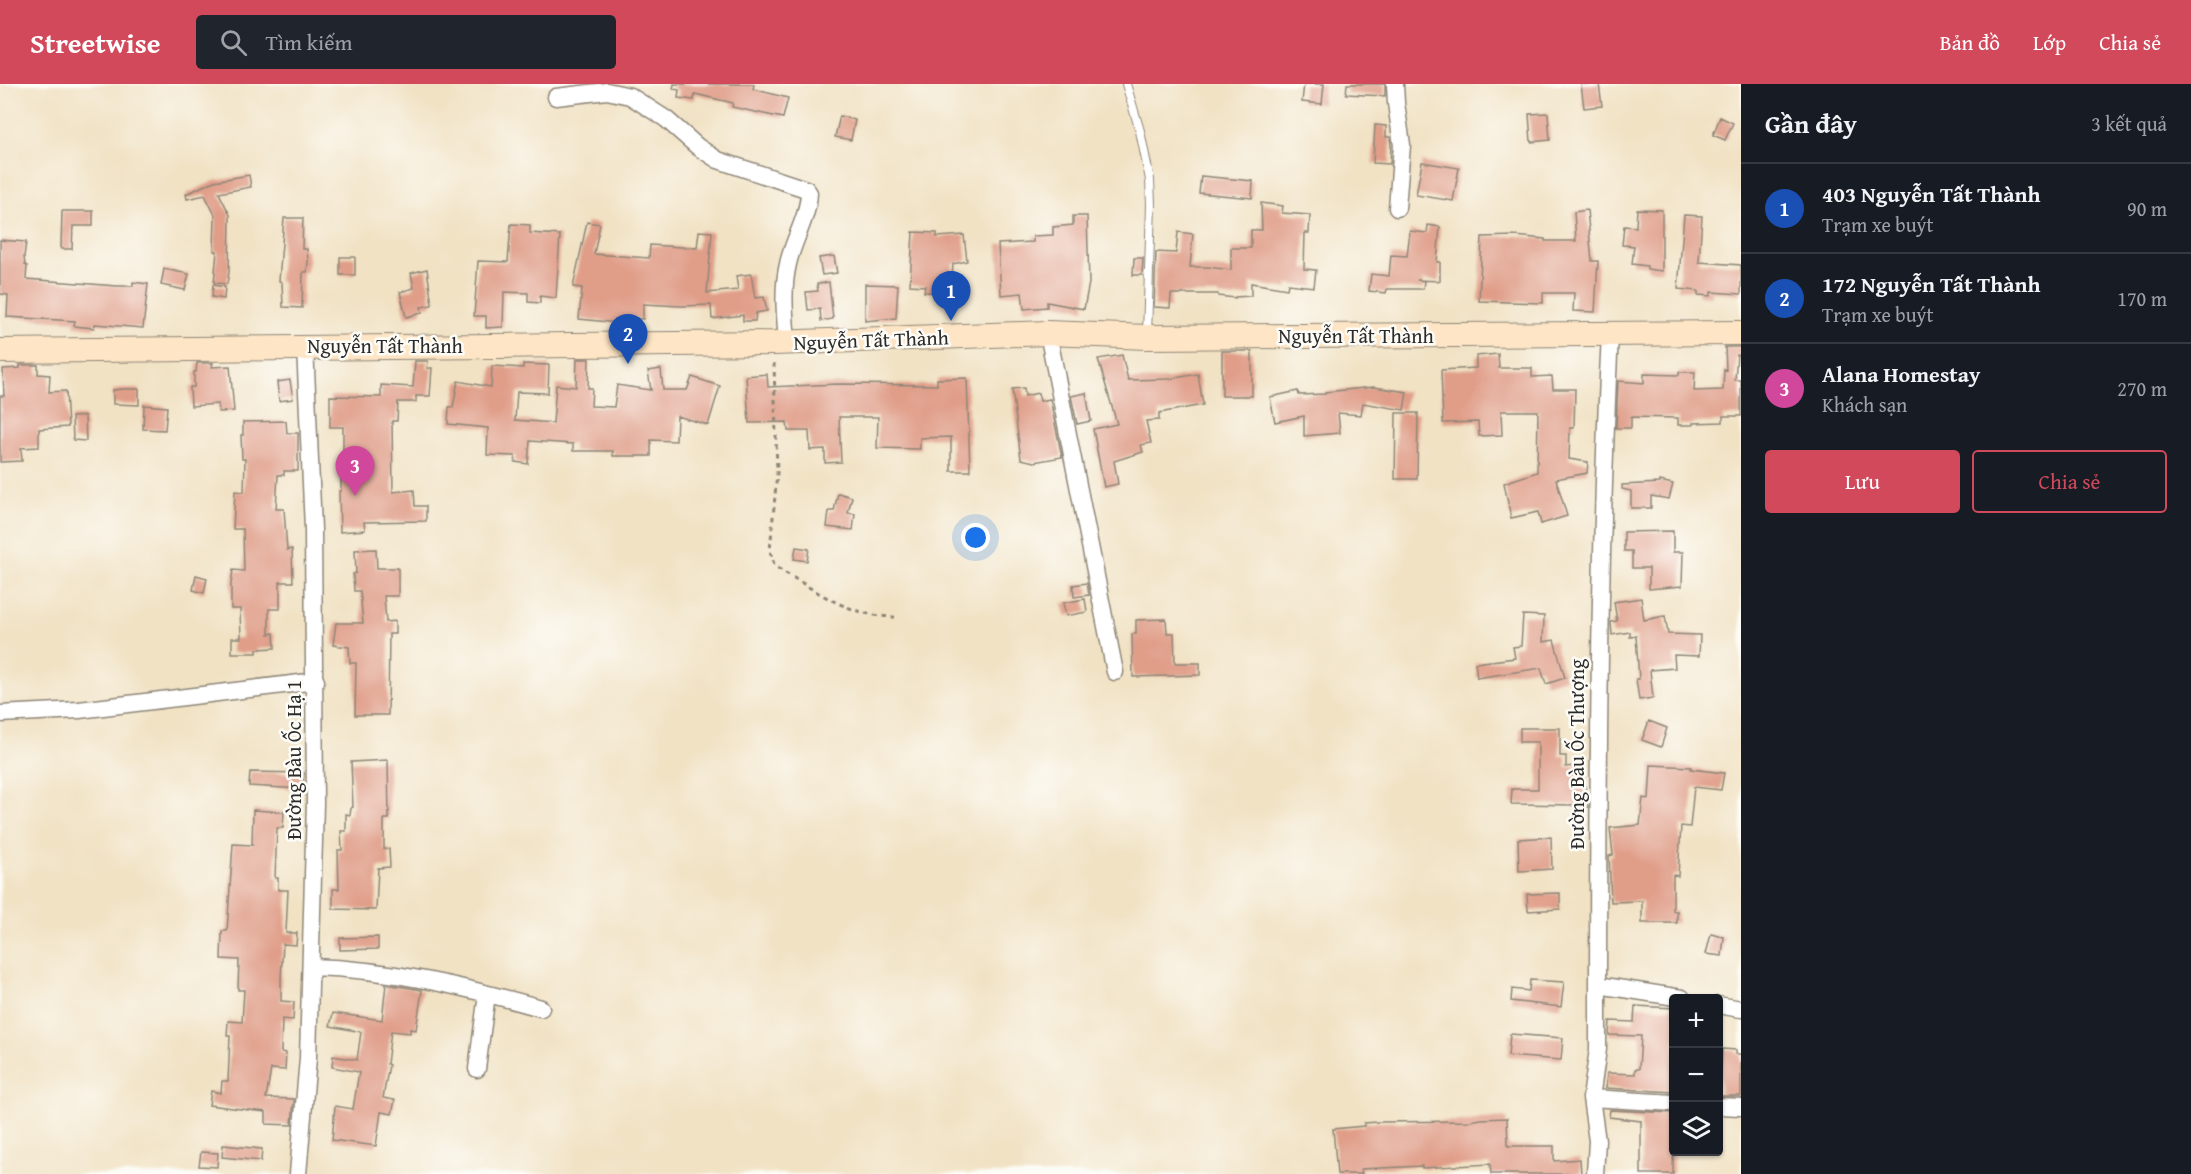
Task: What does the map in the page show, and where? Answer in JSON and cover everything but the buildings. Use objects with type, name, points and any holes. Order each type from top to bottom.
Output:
[{"type":"main road","name":"Nguyễn Tất Thành","points":[[0,351],[305,346],[780,343],[1048,333],[1147,337],[1741,333]]},
{"type":"street","points":[[1395,84],[1402,145],[1397,208]]},
{"type":"street","points":[[556,97],[607,91],[630,96],[666,118],[698,147],[718,160],[806,189],[809,193],[806,214],[790,256],[784,285],[780,343]]},
{"type":"street","points":[[1048,333],[1115,672]]},
{"type":"street","name":"Đường Bàu Ốc Thượng","points":[[1595,1174],[1598,1141],[1591,1098],[1598,1049],[1600,592],[1610,334]]},
{"type":"street","name":"Đường Bàu Ốc Hạ 1","points":[[298,1174],[308,1058],[315,868],[313,529],[305,346]]},
{"type":"street","points":[[0,714],[79,710],[315,681]]},
{"type":"street","points":[[311,967],[351,968],[393,973],[541,1008]]},
{"type":"street","points":[[1598,986],[1669,997]]},
{"type":"street","points":[[477,1069],[487,994]]},
{"type":"street","points":[[1723,1006],[1741,1010]]},
{"type":"street","points":[[1591,1098],[1669,1103]]},
{"type":"street","points":[[1723,1106],[1741,1107]]},
{"type":"lane","points":[[1126,84],[1140,132],[1150,180],[1147,337]]},
{"type":"path","points":[[780,343],[777,472],[770,551],[774,564],[848,608],[868,615],[895,617]]},
{"type":"place","name":"403 Nguyễn Tất Thành","points":[[951,321]]},
{"type":"place","name":"172 Nguyễn Tất Thành","points":[[628,364]]},
{"type":"place","name":"Alana Homestay","points":[[355,496]]}]
